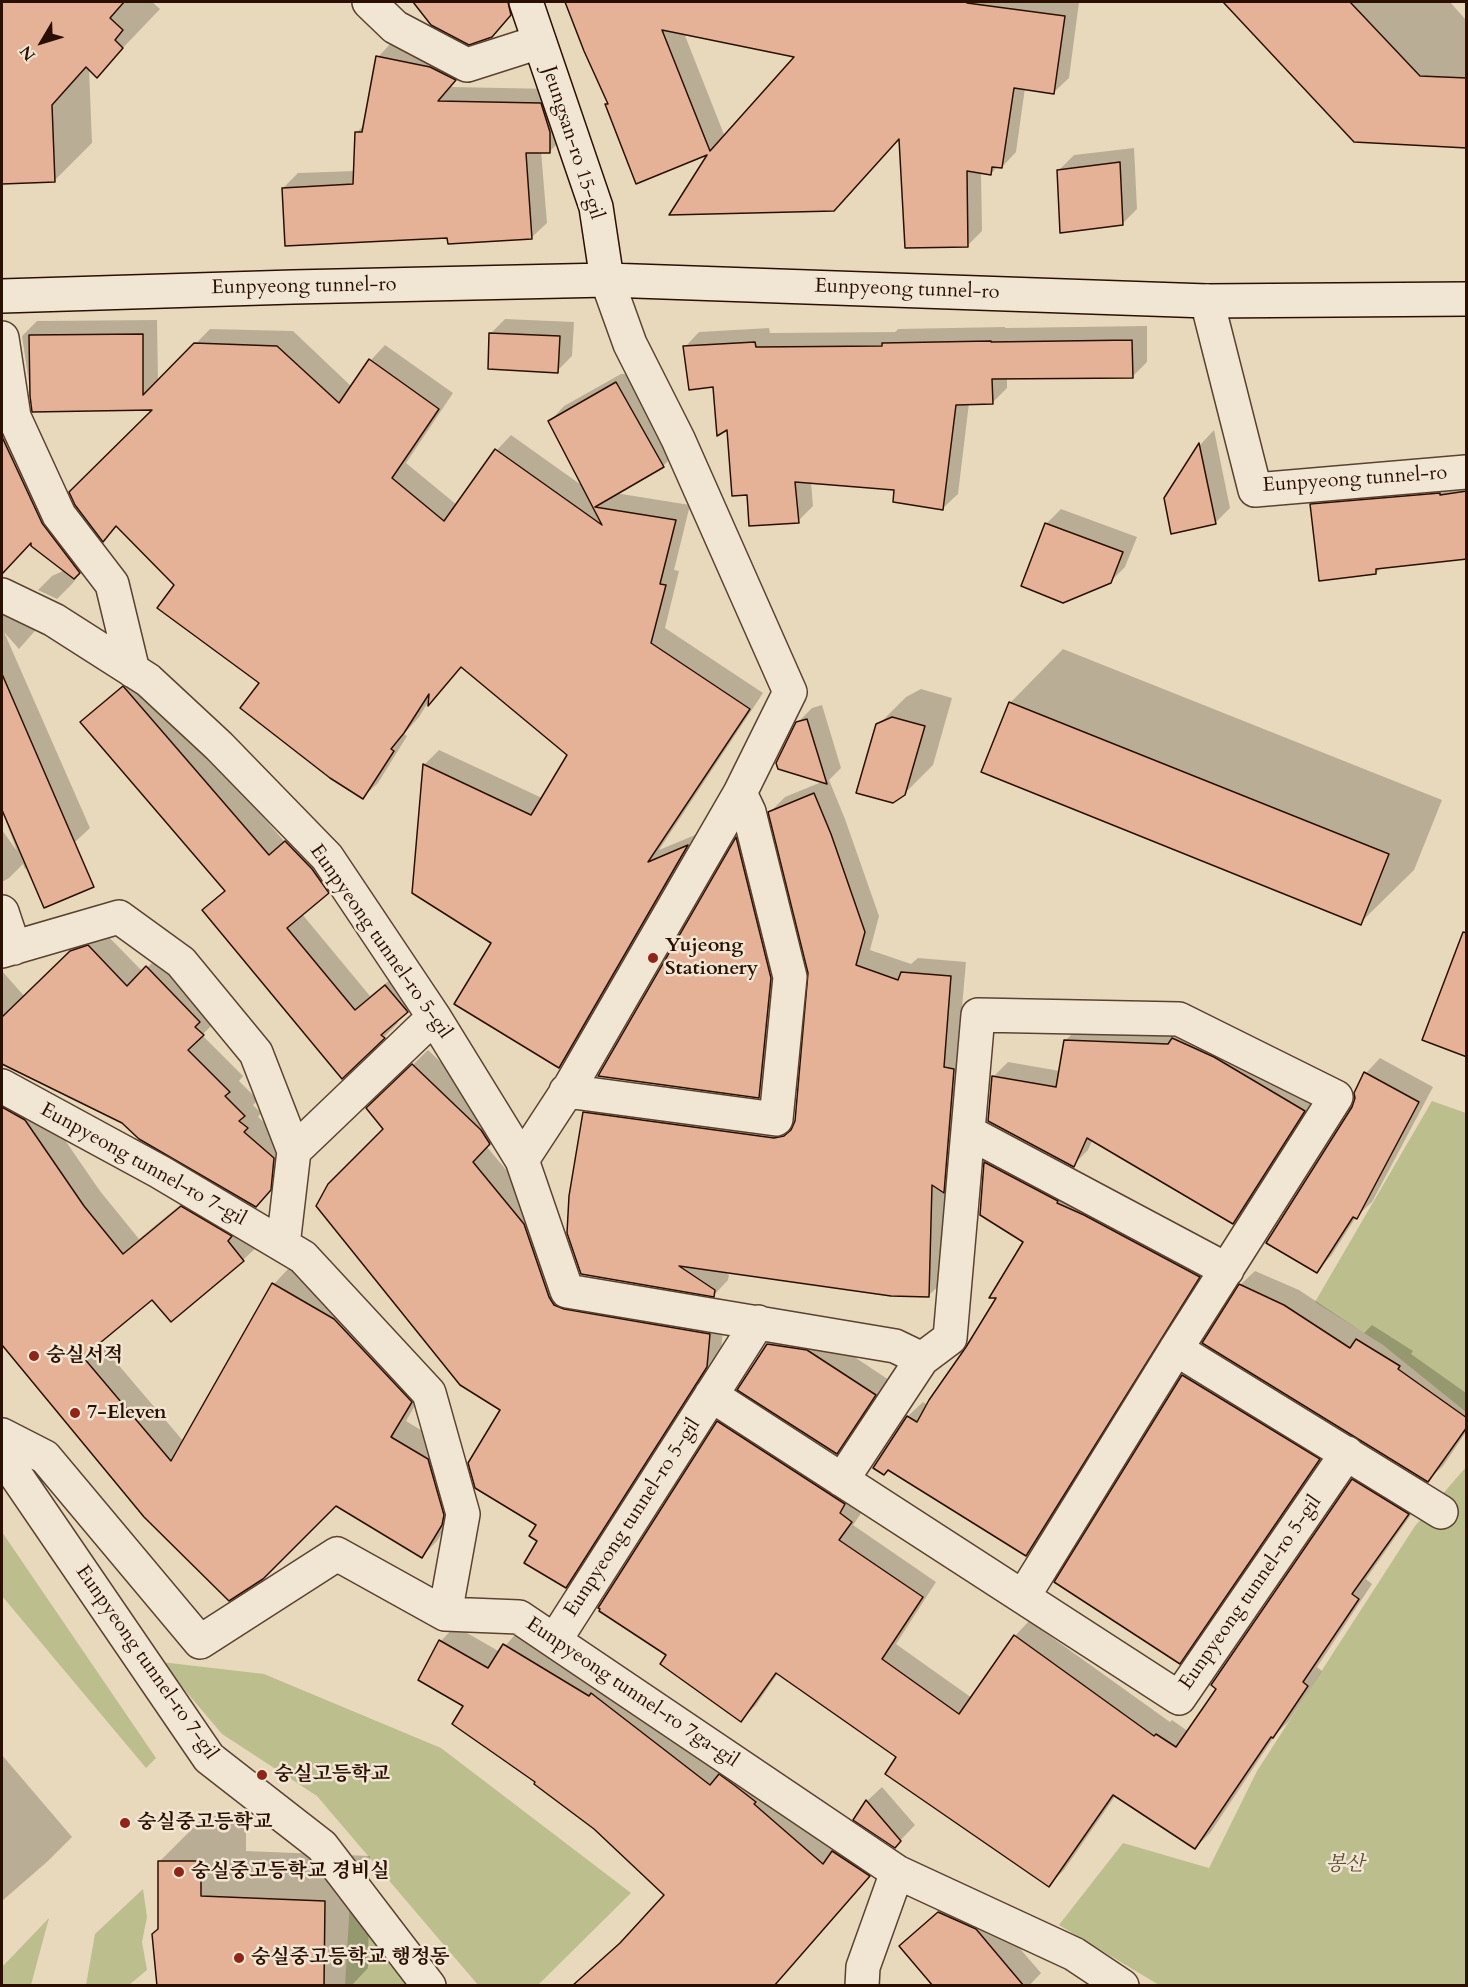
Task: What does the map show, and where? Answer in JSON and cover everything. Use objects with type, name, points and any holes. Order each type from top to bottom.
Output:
[{"type":"street","name":"Jeungsan-ro 15-gil","points":[[369,2],[395,27],[467,65],[539,42]]},
{"type":"street","name":"Jeungsan-ro 15-gil","points":[[526,2],[596,207],[608,280]]},
{"type":"street","name":"Eunpyeong tunnel-ro","points":[[2,296],[305,286],[608,280],[1207,301],[1467,299]]},
{"type":"street","points":[[522,1160],[566,1091],[740,793],[790,692],[678,439],[630,344],[608,280]]},
{"type":"street","name":"Eunpyeong tunnel-ro","points":[[1207,301],[1255,490],[1467,472]]},
{"type":"street","points":[[2,338],[14,417],[59,515],[112,584],[133,670]]},
{"type":"street","name":"Eunpyeong tunnel-ro 5-gil","points":[[2,595],[54,620],[148,680],[219,746],[327,857],[434,1017],[522,1160],[567,1291],[895,1346],[922,1359]]},
{"type":"street","points":[[566,1091],[776,1119],[790,977],[749,812],[740,793]]},
{"type":"street","points":[[2,912],[8,949],[119,917],[181,962],[256,1053],[294,1150],[283,1245]]},
{"type":"street","points":[[842,1480],[922,1359],[950,1338],[978,1015],[1179,1019],[1336,1097],[1176,1349],[1023,1597]]},
{"type":"street","points":[[294,1150],[434,1017]]},
{"type":"street","name":"Eunpyeong tunnel-ro 7-gil","points":[[2,1086],[160,1172],[303,1257],[429,1393],[464,1514],[445,1614]]},
{"type":"street","points":[[968,1132],[1227,1270]]},
{"type":"street","name":"Eunpyeong tunnel-ro 5-gil","points":[[555,1640],[758,1322]]},
{"type":"street","points":[[1176,1349],[1442,1512]]},
{"type":"street","name":"Eunpyeong tunnel-ro 5-gil","points":[[711,1395],[1179,1698],[1347,1454]]},
{"type":"street","name":"Eunpyeong tunnel-ro 7ga-gil","points":[[2,1435],[45,1457],[200,1642],[337,1554],[445,1614],[519,1617],[897,1872],[1074,1953],[1122,1986]]},
{"type":"street","name":"Eunpyeong tunnel-ro 7-gil","points":[[2,1455],[209,1758],[322,1846],[429,1986]]},
{"type":"street","points":[[862,1986],[863,1967],[897,1872]]},
{"type":"green space","points":[[1432,1101],[1466,1113],[1466,1412],[1383,1345],[1315,1302]]},
{"type":"green space","name":"봉산","points":[[1466,1467],[1466,1985],[1159,1985],[1059,1925],[1123,1843],[1209,1868],[1257,1771],[1415,1526]]},
{"type":"green space","points":[[2,1532],[156,1758],[146,1768],[2,1596]]},
{"type":"green space","points":[[161,1662],[264,1674],[441,1748],[631,1893],[538,1985],[478,1985],[317,1796],[222,1734]]},
{"type":"green space","points":[[143,1889],[147,1917],[142,1942],[147,1970],[129,1985],[86,1985],[95,1934]]},
{"type":"green space","points":[[350,1901],[414,1985],[345,1985]]},
{"type":"green space","points":[[49,1918],[31,1985],[2,1985],[2,1967]]},
{"type":"building","points":[[2,2],[124,2],[110,18],[123,30],[115,40],[123,48],[97,78],[86,67],[52,105],[55,182],[2,184]]},
{"type":"building","points":[[413,2],[508,2],[511,15],[492,37],[469,45],[431,25]]},
{"type":"building","points":[[565,2],[967,2],[1065,16],[1054,94],[1014,88],[1002,168],[992,167],[991,175],[967,171],[968,247],[905,248],[899,139],[834,211],[669,215],[707,155],[636,184],[605,104],[608,104]],"holes":[[[662,30],[794,57],[710,151]]]},
{"type":"building","points":[[1223,2],[1350,2],[1420,76],[1467,78],[1467,148],[1354,142]]},
{"type":"building","points":[[376,56],[430,67],[456,80],[438,101],[541,103],[550,132],[550,153],[526,153],[532,239],[448,244],[447,238],[285,246],[282,188],[353,184],[355,132],[362,132]]},
{"type":"building","points":[[1120,162],[1123,225],[1060,233],[1057,170]]},
{"type":"building","points":[[489,333],[560,336],[558,373],[488,369]]},
{"type":"building","points":[[143,334],[143,395],[194,343],[277,346],[339,403],[369,359],[439,409],[392,478],[444,521],[495,449],[602,525],[548,421],[616,382],[664,467],[595,507],[676,520],[660,584],[666,585],[651,643],[750,709],[648,862],[688,845],[559,1068],[454,1004],[491,943],[412,893],[423,764],[531,815],[567,755],[461,667],[428,706],[429,694],[391,749],[394,751],[363,799],[330,778],[240,708],[259,683],[157,608],[174,585],[116,526],[103,542],[75,505],[69,492],[152,410],[32,412],[29,335]]},
{"type":"building","points":[[1132,340],[1133,378],[992,379],[993,404],[956,405],[943,510],[893,502],[894,490],[795,482],[799,523],[749,526],[747,495],[732,496],[727,430],[717,436],[713,387],[689,390],[683,346],[755,342],[756,347]]},
{"type":"building","points":[[2,437],[42,523],[80,573],[74,579],[31,546],[31,543],[2,574]]},
{"type":"building","points":[[1199,443],[1216,524],[1171,534],[1164,498]]},
{"type":"building","points":[[1467,491],[1467,559],[1376,569],[1376,574],[1319,581],[1310,504]]},
{"type":"building","points":[[1045,523],[1123,552],[1111,583],[1063,603],[1021,586]]},
{"type":"building","points":[[2,674],[94,887],[44,908],[2,810]]},
{"type":"building","points":[[123,686],[269,855],[285,841],[312,869],[329,893],[287,928],[355,1010],[385,985],[408,1012],[381,1035],[385,1038],[342,1079],[202,910],[225,891],[80,722]]},
{"type":"building","points":[[1009,702],[1389,854],[1361,925],[981,772]]},
{"type":"building","points":[[892,717],[925,726],[905,795],[893,803],[856,793],[876,724]]},
{"type":"building","points":[[807,719],[827,784],[778,769],[776,763],[796,722]]},
{"type":"building","points":[[814,793],[831,834],[865,932],[856,965],[898,980],[901,972],[951,976],[944,1067],[954,1069],[944,1193],[932,1185],[929,1297],[891,1296],[679,1266],[715,1290],[714,1297],[581,1274],[567,1233],[569,1196],[583,1112],[774,1138],[784,1136],[791,1130],[795,1121],[808,973],[768,812]]},
{"type":"building","points":[[736,837],[771,978],[759,1098],[598,1076]]},
{"type":"building","points":[[1463,932],[1467,933],[1467,1057],[1422,1040]]},
{"type":"building","points":[[88,945],[127,986],[146,966],[200,1022],[195,1027],[204,1035],[188,1050],[230,1092],[225,1096],[245,1116],[239,1121],[248,1128],[244,1132],[274,1158],[271,1190],[256,1207],[139,1139],[122,1123],[2,1064],[2,1017],[70,951]]},
{"type":"building","points":[[1172,1038],[1214,1057],[1305,1111],[1233,1224],[1087,1138],[1074,1167],[988,1121],[992,1076],[1056,1087],[1064,1040],[1168,1044]]},
{"type":"building","points":[[412,1064],[481,1130],[490,1144],[473,1162],[524,1224],[549,1297],[554,1305],[564,1309],[710,1334],[707,1367],[566,1588],[524,1563],[537,1541],[529,1536],[536,1525],[475,1488],[468,1463],[500,1410],[460,1385],[316,1206],[328,1184],[383,1129],[366,1108]]},
{"type":"building","points":[[1364,1072],[1419,1102],[1357,1219],[1353,1217],[1317,1273],[1266,1243],[1352,1107],[1354,1093]]},
{"type":"building","points":[[2,1107],[25,1120],[84,1206],[123,1254],[181,1206],[232,1236],[228,1241],[244,1261],[171,1322],[152,1300],[83,1357],[171,1461],[272,1283],[334,1319],[412,1402],[391,1437],[428,1459],[444,1515],[442,1525],[422,1558],[336,1506],[263,1579],[229,1601],[144,1517],[2,1345]]},
{"type":"building","points":[[984,1162],[1058,1201],[1057,1203],[1200,1277],[1026,1556],[888,1470],[884,1475],[873,1468],[907,1416],[917,1422],[996,1298],[989,1298],[1023,1242],[980,1215]]},
{"type":"building","points":[[1239,1284],[1284,1305],[1350,1348],[1356,1339],[1400,1366],[1398,1369],[1467,1418],[1467,1427],[1428,1482],[1202,1343]]},
{"type":"building","points":[[767,1344],[807,1350],[876,1395],[837,1454],[737,1390]]},
{"type":"building","points":[[1182,1375],[1320,1459],[1180,1664],[1054,1582]]},
{"type":"building","points":[[717,1421],[845,1504],[840,1513],[852,1522],[839,1540],[923,1597],[882,1659],[959,1714],[1014,1635],[1154,1736],[1156,1734],[1176,1747],[1216,1689],[1211,1685],[1352,1479],[1409,1514],[1352,1594],[1359,1599],[1303,1682],[1308,1686],[1195,1849],[1113,1795],[1049,1887],[885,1774],[896,1757],[776,1673],[741,1722],[660,1664],[666,1655],[599,1611],[598,1608]]},
{"type":"building","points":[[439,1640],[488,1668],[503,1644],[589,1696],[591,1693],[710,1785],[719,1774],[756,1802],[754,1804],[823,1864],[832,1851],[870,1876],[774,1986],[572,1986],[620,1943],[664,1895],[594,1829],[534,1784],[535,1782],[452,1724],[463,1706],[418,1680]]},
{"type":"building","points":[[866,1800],[901,1841],[895,1848],[853,1820]]},
{"type":"building","name":"숭실중고등학교 행정동","points":[[158,1861],[201,1861],[201,1896],[325,1901],[324,1986],[157,1986],[152,1934],[158,1929]]},
{"type":"building","points":[[938,1912],[976,1929],[1024,1986],[933,1986],[899,1946]]},
{"type":"place","name":"Yujeong Stationery","points":[[653,958]]},
{"type":"place","name":"숭실서적","points":[[34,1356]]},
{"type":"place","name":"7-Eleven","points":[[75,1413]]},
{"type":"place","name":"숭실고등학교","points":[[262,1775]]},
{"type":"place","name":"숭실중고등학교","points":[[125,1823]]},
{"type":"place","name":"숭실중고등학교 경비실","points":[[179,1872]]},
{"type":"place","name":"숭실중고등학교 행정동","points":[[239,1958]]}]
